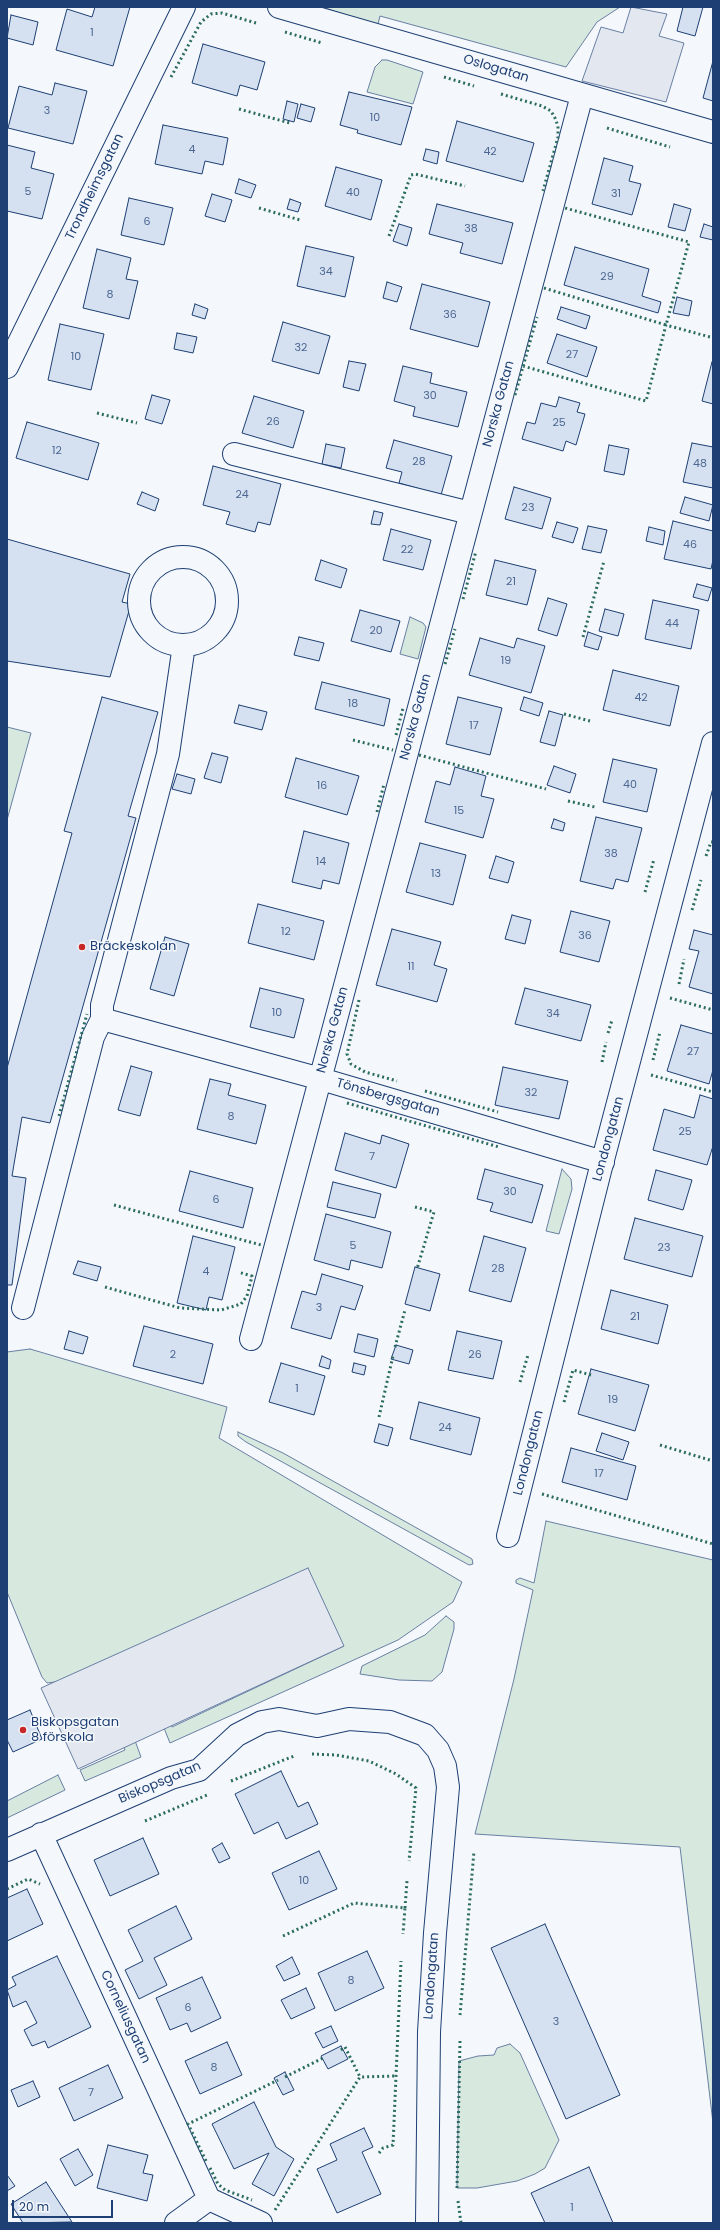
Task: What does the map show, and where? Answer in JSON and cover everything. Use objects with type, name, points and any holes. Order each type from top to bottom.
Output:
[{"type":"street","name":"Trondheimsgatan","points":[[7,368],[184,7]]},
{"type":"street","name":"Oslogatan","points":[[279,7],[494,67],[582,95],[620,98],[713,132]]},
{"type":"street","name":"Norska Gatan","points":[[251,1339],[582,95]]},
{"type":"street","points":[[234,454],[470,513]]},
{"type":"street","points":[[188,556],[202,560],[214,569],[223,581],[227,595],[227,610],[221,624],[211,635],[198,643],[184,646],[169,643],[156,636],[146,626],[140,614],[138,600],[141,586],[148,573],[159,563],[172,557],[188,556]]},
{"type":"street","points":[[23,1308],[93,1037],[102,1019],[102,1005],[168,754],[184,646]]},
{"type":"street","name":"Londongatan","points":[[508,1536],[603,1162],[713,743]]},
{"type":"street","name":"Tönsbergsgatan","points":[[102,1019],[320,1079],[603,1162]]},
{"type":"street","name":"Biskopsgatan","points":[[7,1850],[171,1778],[199,1770],[238,1735],[262,1722],[279,1719],[317,1726],[349,1719],[390,1722],[425,1735]]},
{"type":"street","name":"Londongatan","points":[[425,1735],[438,1750],[445,1766],[448,1787],[435,1933],[429,2032],[427,2223]]},
{"type":"street","name":"Corneliusgatan","points":[[41,1834],[210,2199]]},
{"type":"street","points":[[176,2223],[210,2199],[261,2223]]},
{"type":"shaded area","points":[[322,7],[620,7],[597,22],[566,67],[380,16],[378,24],[371,23]]},
{"type":"shaded area","points":[[631,7],[667,14],[659,36],[684,43],[666,102],[582,81],[601,27],[623,33]]},
{"type":"shaded area","points":[[382,60],[387,60],[423,72],[413,104],[367,92],[375,67]]},
{"type":"shaded area","points":[[410,617],[423,623],[426,627],[418,659],[400,654]]},
{"type":"shaded area","points":[[7,727],[31,733],[7,820]]},
{"type":"shaded area","points":[[562,1169],[571,1179],[572,1189],[559,1234],[546,1231]]},
{"type":"shaded area","points":[[30,1349],[227,1407],[219,1438],[462,1582],[453,1602],[398,1640],[170,1743],[158,1713],[164,1706],[172,1727],[344,1646],[47,1683],[42,1677],[7,1592],[7,1352]]},
{"type":"shaded area","points":[[238,1432],[283,1453],[472,1559],[473,1564],[469,1565],[246,1442],[238,1436]]},
{"type":"shaded area","points":[[546,1521],[713,1560],[713,2123],[680,1847],[475,1834],[514,1679],[533,1590],[516,1583],[516,1580],[520,1578],[534,1583]]},
{"type":"shaded area","points":[[308,1568],[344,1646],[78,1769],[41,1688]]},
{"type":"shaded area","points":[[446,1616],[454,1622],[454,1629],[442,1672],[432,1681],[399,1680],[360,1674],[362,1666],[425,1635]]},
{"type":"shaded area","points":[[115,1726],[130,1727],[141,1757],[85,1781],[80,1770],[125,1750]]},
{"type":"shaded area","points":[[58,1775],[65,1790],[7,1818],[7,1801]]},
{"type":"shaded area","points":[[510,2044],[520,2053],[559,2140],[545,2168],[535,2174],[517,2181],[477,2188],[457,2188],[459,2061],[478,2056],[494,2055],[497,2048]]},
{"type":"building","points":[[95,7],[130,7],[113,66],[56,50],[67,9],[92,17]]},
{"type":"building","points":[[683,7],[703,7],[695,36],[677,31]]},
{"type":"building","points":[[11,15],[38,22],[33,45],[7,38]]},
{"type":"building","points":[[203,44],[265,62],[257,90],[240,85],[237,96],[192,83]]},
{"type":"building","points":[[713,61],[713,101],[703,98]]},
{"type":"building","points":[[55,83],[87,91],[73,144],[8,128],[19,86],[52,95]]},
{"type":"building","points":[[349,92],[412,107],[401,145],[357,133],[358,130],[340,125]]},
{"type":"building","points":[[287,101],[298,104],[294,122],[283,119]]},
{"type":"building","points":[[301,104],[315,108],[311,122],[297,118]]},
{"type":"building","points":[[457,121],[534,143],[523,182],[446,161]]},
{"type":"building","points":[[163,125],[228,138],[223,165],[205,161],[202,174],[155,164]]},
{"type":"building","points":[[7,145],[35,152],[31,168],[54,174],[42,219],[7,211]]},
{"type":"building","points":[[426,149],[439,152],[437,164],[423,160]]},
{"type":"building","points":[[604,158],[633,166],[629,181],[641,184],[632,215],[592,204]]},
{"type":"building","points":[[336,167],[382,180],[371,220],[325,206]]},
{"type":"building","points":[[239,179],[256,185],[251,198],[235,193]]},
{"type":"building","points":[[212,194],[232,200],[225,222],[205,216]]},
{"type":"building","points":[[129,198],[173,208],[164,245],[121,235]]},
{"type":"building","points":[[290,199],[301,203],[298,212],[287,209]]},
{"type":"building","points":[[437,204],[513,223],[502,264],[460,253],[463,243],[429,234]]},
{"type":"building","points":[[674,204],[691,209],[685,231],[668,227]]},
{"type":"building","points":[[399,224],[412,228],[407,246],[393,241]]},
{"type":"building","points":[[704,224],[713,227],[713,240],[700,237]]},
{"type":"building","points":[[306,246],[354,257],[345,297],[297,286]]},
{"type":"building","points":[[575,247],[649,269],[642,296],[661,302],[658,313],[564,285]]},
{"type":"building","points":[[97,249],[131,258],[126,279],[138,281],[129,319],[83,308]]},
{"type":"building","points":[[387,282],[402,287],[397,302],[383,298]]},
{"type":"building","points":[[422,284],[490,302],[478,347],[410,329]]},
{"type":"building","points":[[677,297],[692,301],[689,316],[673,313]]},
{"type":"building","points":[[195,304],[208,309],[205,319],[192,315]]},
{"type":"building","points":[[561,307],[590,316],[586,329],[557,319]]},
{"type":"building","points":[[283,322],[330,336],[319,374],[272,361]]},
{"type":"building","points":[[60,324],[104,334],[91,390],[48,380]]},
{"type":"building","points":[[177,333],[197,337],[193,353],[174,349]]},
{"type":"building","points":[[557,334],[597,347],[587,377],[547,363]]},
{"type":"building","points":[[349,361],[366,364],[359,391],[343,387]]},
{"type":"building","points":[[713,362],[713,404],[702,401]]},
{"type":"building","points":[[403,366],[432,373],[430,383],[467,392],[458,427],[413,416],[415,407],[394,401]]},
{"type":"building","points":[[152,395],[170,400],[162,424],[145,419]]},
{"type":"building","points":[[254,396],[304,411],[293,448],[242,433]]},
{"type":"building","points":[[559,397],[580,403],[577,412],[585,414],[576,445],[566,441],[563,451],[522,439],[527,422],[535,424],[541,403],[556,407]]},
{"type":"building","points":[[27,422],[99,443],[88,480],[16,458]]},
{"type":"building","points":[[394,440],[452,456],[441,495],[399,483],[402,472],[386,468]]},
{"type":"building","points":[[692,443],[713,447],[713,488],[683,482]]},
{"type":"building","points":[[326,444],[345,448],[341,468],[322,464]]},
{"type":"building","points":[[609,445],[629,449],[624,475],[604,471]]},
{"type":"building","points":[[213,466],[281,484],[270,525],[258,522],[255,532],[226,524],[230,512],[203,505]]},
{"type":"building","points":[[514,487],[551,498],[542,529],[505,519]]},
{"type":"building","points":[[142,492],[159,499],[155,511],[137,504]]},
{"type":"building","points":[[685,497],[713,505],[709,521],[680,513]]},
{"type":"building","points":[[374,511],[383,513],[380,525],[371,524]]},
{"type":"building","points":[[673,521],[713,531],[713,560],[711,569],[664,559]]},
{"type":"building","points":[[557,522],[578,528],[573,543],[552,537]]},
{"type":"building","points":[[588,526],[607,530],[601,553],[582,549]]},
{"type":"building","points":[[649,527],[665,531],[663,545],[646,541]]},
{"type":"building","points":[[391,529],[431,540],[423,570],[383,560]]},
{"type":"building","points":[[7,539],[130,574],[122,602],[131,604],[110,677],[7,661]]},
{"type":"building","points":[[321,560],[347,569],[341,588],[315,580]]},
{"type":"building","points":[[495,560],[536,570],[527,605],[486,595]]},
{"type":"building","points":[[697,584],[712,588],[708,601],[693,597]]},
{"type":"building","points":[[548,598],[567,604],[557,636],[538,630]]},
{"type":"building","points":[[653,600],[699,610],[691,649],[645,639]]},
{"type":"building","points":[[605,609],[624,614],[618,636],[599,631]]},
{"type":"building","points":[[360,610],[400,621],[391,652],[351,641]]},
{"type":"building","points":[[588,632],[602,637],[598,650],[584,646]]},
{"type":"building","points":[[299,637],[324,643],[319,661],[294,655]]},
{"type":"building","points":[[480,638],[514,648],[517,638],[545,646],[531,693],[469,675]]},
{"type":"building","points":[[613,670],[679,686],[670,726],[603,710]]},
{"type":"building","points":[[322,682],[390,699],[384,726],[315,709]]},
{"type":"building","points":[[102,697],[158,712],[128,816],[136,818],[50,1123],[22,1117],[12,1176],[26,1178],[12,1285],[7,1285],[7,1068],[72,833],[64,831]]},
{"type":"building","points":[[458,697],[502,708],[490,755],[446,744]]},
{"type":"building","points":[[524,697],[543,703],[539,716],[520,710]]},
{"type":"building","points":[[239,705],[267,712],[262,730],[234,723]]},
{"type":"building","points":[[549,711],[563,715],[555,746],[540,742]]},
{"type":"building","points":[[212,753],[228,757],[221,783],[204,778]]},
{"type":"building","points":[[296,758],[359,776],[347,815],[285,797]]},
{"type":"building","points":[[613,759],[657,769],[647,812],[603,802]]},
{"type":"building","points":[[554,766],[576,774],[570,793],[547,785]]},
{"type":"building","points":[[455,767],[486,776],[481,796],[494,799],[483,838],[425,822],[436,781],[450,785]]},
{"type":"building","points":[[177,774],[195,779],[191,794],[172,789]]},
{"type":"building","points":[[596,817],[642,828],[628,882],[616,879],[613,889],[580,881]]},
{"type":"building","points":[[554,819],[565,823],[563,831],[551,828]]},
{"type":"building","points":[[304,831],[349,843],[339,884],[323,880],[321,889],[292,882]]},
{"type":"building","points":[[420,843],[466,855],[453,905],[406,892]]},
{"type":"building","points":[[496,856],[514,862],[508,883],[489,878]]},
{"type":"building","points":[[258,904],[324,921],[314,960],[248,943]]},
{"type":"building","points":[[571,911],[610,921],[599,962],[560,952]]},
{"type":"building","points":[[512,915],[531,920],[525,944],[505,939]]},
{"type":"building","points":[[392,929],[441,942],[434,965],[447,969],[437,1002],[376,985]]},
{"type":"building","points":[[694,930],[713,935],[713,994],[689,987],[699,951],[689,949]]},
{"type":"building","points":[[165,937],[189,944],[174,996],[150,989]]},
{"type":"building","points":[[260,988],[304,999],[294,1038],[250,1027]]},
{"type":"building","points":[[525,988],[591,1005],[581,1041],[515,1024]]},
{"type":"building","points":[[681,1025],[713,1034],[713,1070],[709,1084],[667,1071]]},
{"type":"building","points":[[131,1066],[152,1072],[140,1116],[118,1110]]},
{"type":"building","points":[[503,1067],[568,1081],[559,1119],[495,1105]]},
{"type":"building","points":[[210,1079],[231,1084],[228,1095],[266,1105],[256,1144],[197,1129]]},
{"type":"building","points":[[700,1095],[713,1099],[713,1146],[707,1165],[653,1150],[664,1109],[694,1118]]},
{"type":"building","points":[[345,1133],[380,1144],[382,1135],[409,1144],[396,1188],[335,1170]]},
{"type":"building","points":[[485,1169],[543,1185],[532,1223],[490,1211],[493,1203],[477,1199]]},
{"type":"building","points":[[656,1170],[692,1180],[683,1210],[648,1200]]},
{"type":"building","points":[[190,1171],[253,1188],[243,1228],[179,1211]]},
{"type":"building","points":[[333,1182],[381,1194],[375,1218],[327,1207]]},
{"type":"building","points":[[326,1214],[391,1232],[382,1268],[351,1260],[349,1270],[314,1260]]},
{"type":"building","points":[[635,1218],[703,1236],[692,1277],[624,1259]]},
{"type":"building","points":[[193,1236],[235,1247],[222,1300],[209,1297],[206,1310],[177,1303]]},
{"type":"building","points":[[484,1236],[526,1248],[511,1302],[469,1291]]},
{"type":"building","points":[[78,1261],[101,1267],[97,1281],[73,1274]]},
{"type":"building","points":[[415,1267],[440,1274],[430,1311],[405,1304]]},
{"type":"building","points":[[322,1274],[363,1286],[355,1310],[341,1306],[331,1339],[291,1328],[302,1291],[316,1295]]},
{"type":"building","points":[[611,1290],[668,1305],[658,1344],[601,1329]]},
{"type":"building","points":[[144,1326],[213,1344],[203,1384],[133,1366]]},
{"type":"building","points":[[69,1331],[88,1337],[83,1354],[64,1349]]},
{"type":"building","points":[[457,1331],[502,1341],[493,1379],[448,1370]]},
{"type":"building","points":[[358,1334],[378,1339],[374,1357],[354,1352]]},
{"type":"building","points":[[396,1345],[413,1350],[409,1364],[391,1359]]},
{"type":"building","points":[[322,1356],[331,1360],[329,1369],[319,1366]]},
{"type":"building","points":[[281,1363],[325,1376],[314,1415],[269,1402]]},
{"type":"building","points":[[354,1363],[366,1366],[364,1375],[352,1372]]},
{"type":"building","points":[[591,1369],[649,1385],[635,1431],[578,1414]]},
{"type":"building","points":[[419,1402],[480,1418],[471,1455],[410,1439]]},
{"type":"building","points":[[379,1424],[393,1428],[388,1446],[374,1442]]},
{"type":"building","points":[[602,1433],[629,1442],[623,1460],[596,1451]]},
{"type":"building","points":[[571,1448],[636,1466],[627,1500],[562,1482]]},
{"type":"building","points":[[30,1710],[42,1739],[13,1752],[7,1740],[7,1720]]},
{"type":"building","points":[[281,1771],[298,1807],[308,1802],[318,1824],[286,1839],[278,1822],[254,1834],[235,1794]]},
{"type":"building","points":[[143,1838],[159,1874],[110,1896],[94,1860]]},
{"type":"building","points":[[222,1843],[230,1858],[219,1863],[212,1849]]},
{"type":"building","points":[[319,1851],[337,1889],[289,1910],[272,1873]]},
{"type":"building","points":[[27,1889],[43,1924],[7,1941],[7,1898]]},
{"type":"building","points":[[176,1906],[192,1939],[154,1958],[167,1985],[139,1999],[125,1970],[143,1961],[128,1930]]},
{"type":"building","points":[[545,1924],[620,2095],[566,2119],[491,1948]]},
{"type":"building","points":[[367,1951],[384,1988],[335,2011],[318,1973]]},
{"type":"building","points":[[57,1956],[91,2027],[48,2048],[45,2041],[32,2046],[24,2030],[37,2023],[26,2001],[13,2007],[7,1990],[16,1985],[12,1977]]},
{"type":"building","points":[[292,1957],[300,1974],[284,1981],[276,1966]]},
{"type":"building","points":[[202,1977],[221,2018],[191,2032],[187,2023],[170,2030],[156,1998]]},
{"type":"building","points":[[306,1988],[315,2008],[291,2019],[281,2000]]},
{"type":"building","points":[[331,2026],[338,2041],[323,2048],[315,2033]]},
{"type":"building","points":[[227,2042],[242,2075],[200,2094],[185,2061]]},
{"type":"building","points":[[341,2046],[348,2059],[328,2069],[321,2056]]},
{"type":"building","points":[[108,2065],[123,2098],[74,2121],[59,2088]]},
{"type":"building","points":[[285,2072],[294,2090],[283,2095],[274,2078]]},
{"type":"building","points":[[33,2081],[40,2097],[18,2107],[11,2090]]},
{"type":"building","points":[[254,2102],[276,2147],[294,2159],[274,2196],[252,2184],[269,2153],[234,2169],[212,2124]]},
{"type":"building","points":[[364,2128],[373,2147],[362,2152],[381,2194],[337,2213],[317,2169],[337,2160],[330,2144]]},
{"type":"building","points":[[108,2145],[148,2155],[143,2173],[153,2175],[147,2201],[97,2188]]},
{"type":"building","points":[[78,2149],[93,2175],[75,2186],[60,2159]]},
{"type":"building","points":[[589,2167],[613,2223],[545,2223],[531,2193]]},
{"type":"building","points":[[7,2175],[15,2186],[7,2191]]},
{"type":"building","points":[[46,2182],[72,2222],[23,2223],[11,2204]]},
{"type":"hedge","points":[[171,77],[201,22],[211,14],[222,13],[256,23]]},
{"type":"hedge","points":[[285,32],[322,43]]},
{"type":"hedge","points":[[444,77],[474,86]]},
{"type":"hedge","points":[[501,94],[542,106],[551,111],[555,118],[558,126],[558,137],[543,191]]},
{"type":"hedge","points":[[239,109],[290,123]]},
{"type":"hedge","points":[[607,128],[670,147]]},
{"type":"hedge","points":[[389,236],[411,175],[415,174],[465,186]]},
{"type":"hedge","points":[[259,208],[300,220]]},
{"type":"hedge","points":[[544,288],[666,325],[689,242],[565,208]]},
{"type":"hedge","points":[[515,395],[537,317]]},
{"type":"hedge","points":[[523,366],[646,401],[666,325],[710,337]]},
{"type":"hedge","points":[[97,413],[137,423]]},
{"type":"hedge","points":[[463,599],[476,551]]},
{"type":"hedge","points":[[583,637],[604,561]]},
{"type":"hedge","points":[[445,664],[455,629]]},
{"type":"hedge","points":[[396,735],[403,708]]},
{"type":"hedge","points":[[564,714],[590,721]]},
{"type":"hedge","points":[[353,740],[393,750]]},
{"type":"hedge","points":[[419,755],[546,789]]},
{"type":"hedge","points":[[377,812],[384,784]]},
{"type":"hedge","points":[[568,801],[595,807]]},
{"type":"hedge","points":[[706,856],[711,842],[713,842]]},
{"type":"hedge","points":[[645,892],[654,859]]},
{"type":"hedge","points":[[692,910],[701,880]]},
{"type":"hedge","points":[[679,984],[684,959]]},
{"type":"hedge","points":[[670,998],[713,1010]]},
{"type":"hedge","points":[[359,1000],[347,1054],[351,1064],[365,1072],[397,1081]]},
{"type":"hedge","points":[[59,1116],[87,1014]]},
{"type":"hedge","points":[[608,1033],[612,1020]]},
{"type":"hedge","points":[[653,1060],[660,1032]]},
{"type":"hedge","points":[[602,1062],[606,1042]]},
{"type":"hedge","points":[[651,1075],[713,1092]]},
{"type":"hedge","points":[[425,1091],[498,1112]]},
{"type":"hedge","points":[[347,1103],[499,1147]]},
{"type":"hedge","points":[[114,1205],[261,1245]]},
{"type":"hedge","points":[[415,1207],[434,1212],[417,1269]]},
{"type":"hedge","points":[[105,1287],[180,1308],[221,1310],[241,1304],[247,1296],[252,1276],[238,1272]]},
{"type":"hedge","points":[[395,1347],[405,1310]]},
{"type":"hedge","points":[[520,1382],[528,1355]]},
{"type":"hedge","points":[[379,1417],[393,1356]]},
{"type":"hedge","points":[[564,1402],[573,1370],[591,1375]]},
{"type":"hedge","points":[[660,1445],[713,1461]]},
{"type":"hedge","points":[[542,1494],[713,1544]]},
{"type":"hedge","points":[[312,1754],[336,1755],[369,1761],[396,1774],[416,1788],[409,1861]]},
{"type":"hedge","points":[[231,1781],[294,1756]]},
{"type":"hedge","points":[[145,1821],[207,1795]]},
{"type":"hedge","points":[[460,2015],[474,1851]]},
{"type":"hedge","points":[[7,1889],[28,1879],[40,1884]]},
{"type":"hedge","points":[[405,1908],[407,1881]]},
{"type":"hedge","points":[[283,1936],[354,1903],[405,1908],[403,1934]]},
{"type":"hedge","points":[[379,2153],[383,2148],[393,2145],[401,1961]]},
{"type":"hedge","points":[[457,2188],[460,2041]]},
{"type":"hedge","points":[[341,2050],[345,2047],[360,2077]]},
{"type":"hedge","points":[[285,2077],[325,2057]]},
{"type":"hedge","points":[[275,2210],[360,2077],[396,2076]]},
{"type":"hedge","points":[[206,2161],[188,2124],[278,2080]]},
{"type":"hedge","points":[[210,2168],[218,2184],[225,2190],[252,2200]]},
{"type":"hedge","points":[[458,2201],[461,2223]]},
{"type":"place","name":"Bräckeskolan","points":[[82,947]]},
{"type":"place","name":"Biskopsgatan 8 förskola","points":[[23,1730]]}]
